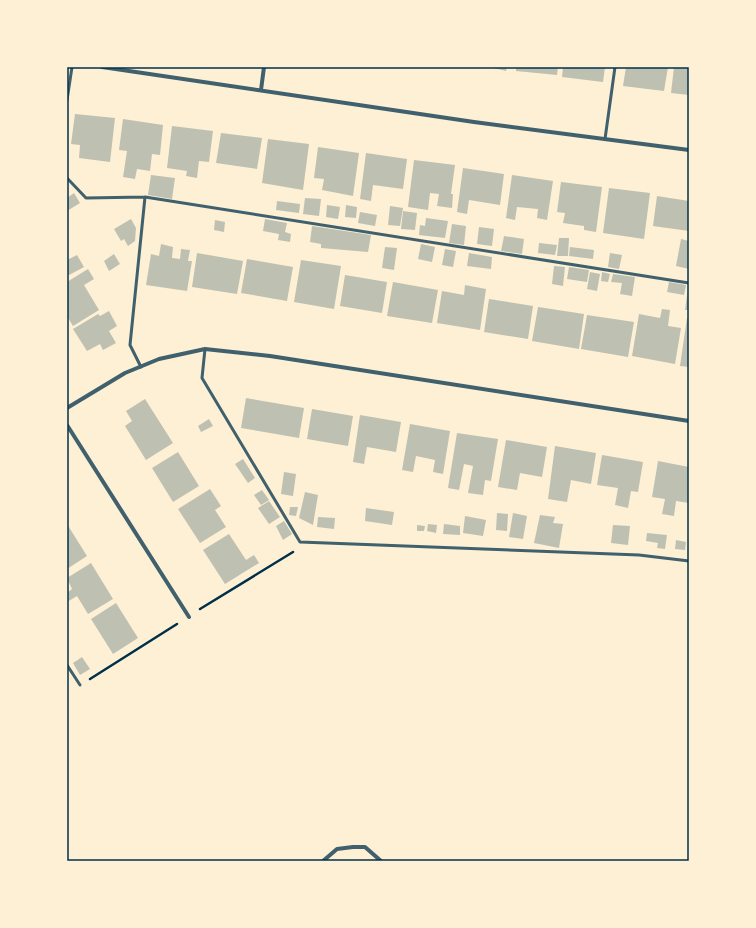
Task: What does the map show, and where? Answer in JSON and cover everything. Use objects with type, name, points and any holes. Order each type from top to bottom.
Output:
[{"type":"street","points":[[102,67],[474,122],[689,150]]},
{"type":"street","points":[[262,90],[264,67]]},
{"type":"street","points":[[67,408],[126,374],[159,359],[205,349],[270,356],[689,421]]},
{"type":"street","points":[[67,426],[189,617]]},
{"type":"street","points":[[323,861],[337,849],[353,847],[365,847],[381,861]]},
{"type":"lane","points":[[67,100],[72,67]]},
{"type":"lane","points":[[605,139],[615,67]]},
{"type":"lane","points":[[67,178],[86,198],[145,197],[689,283]]},
{"type":"lane","points":[[141,367],[130,345],[145,197]]},
{"type":"lane","points":[[205,349],[202,378],[300,542],[638,555],[689,561]]},
{"type":"lane","points":[[67,665],[80,685]]},
{"type":"building","points":[[489,67],[507,67],[506,71]]},
{"type":"building","points":[[516,67],[558,67],[557,75],[516,71]]},
{"type":"building","points":[[563,67],[605,67],[603,82],[562,77]]},
{"type":"building","points":[[626,67],[668,67],[664,91],[623,86]]},
{"type":"building","points":[[674,67],[689,67],[689,95],[671,93]]},
{"type":"building","points":[[75,114],[115,118],[110,162],[79,158],[80,145],[71,144]]},
{"type":"building","points":[[123,119],[163,125],[160,155],[152,154],[150,171],[137,169],[135,179],[123,177],[127,151],[119,150]]},
{"type":"building","points":[[172,126],[213,131],[209,162],[199,161],[197,178],[186,176],[187,171],[167,168]]},
{"type":"building","points":[[221,133],[262,138],[257,169],[216,163]]},
{"type":"building","points":[[268,139],[309,144],[303,190],[262,183]]},
{"type":"building","points":[[318,147],[359,153],[353,196],[322,190],[324,179],[314,178]]},
{"type":"building","points":[[366,153],[407,159],[403,189],[373,185],[371,201],[360,199]]},
{"type":"building","points":[[414,160],[455,165],[451,194],[453,194],[452,208],[437,206],[439,194],[430,193],[428,210],[408,207]]},
{"type":"building","points":[[463,168],[504,174],[500,205],[469,200],[467,214],[457,212]]},
{"type":"building","points":[[151,175],[175,178],[172,199],[148,195]]},
{"type":"building","points":[[512,175],[553,181],[547,220],[537,218],[538,209],[517,207],[515,220],[506,218]]},
{"type":"building","points":[[561,182],[602,187],[596,232],[584,230],[584,226],[563,223],[565,213],[557,212]]},
{"type":"building","points":[[609,188],[650,193],[644,239],[603,233]]},
{"type":"building","points":[[74,193],[80,203],[67,211],[67,198]]},
{"type":"building","points":[[657,196],[689,201],[689,231],[653,226]]},
{"type":"building","points":[[305,198],[321,199],[319,216],[303,214]]},
{"type":"building","points":[[277,201],[300,204],[299,213],[276,210]]},
{"type":"building","points":[[327,205],[340,207],[338,219],[326,217]]},
{"type":"building","points":[[346,205],[357,207],[356,218],[345,217]]},
{"type":"building","points":[[390,206],[403,208],[400,226],[388,225]]},
{"type":"building","points":[[403,211],[417,213],[415,230],[401,229]]},
{"type":"building","points":[[360,212],[377,215],[375,226],[358,223]]},
{"type":"building","points":[[426,218],[448,221],[445,238],[419,235],[420,225],[425,226]]},
{"type":"building","points":[[131,219],[136,228],[135,241],[128,246],[124,239],[121,241],[114,229]]},
{"type":"building","points":[[265,219],[287,223],[285,232],[291,234],[290,242],[278,240],[279,234],[263,231]]},
{"type":"building","points":[[215,220],[225,222],[224,232],[214,230]]},
{"type":"building","points":[[452,224],[466,226],[464,245],[449,243]]},
{"type":"building","points":[[312,226],[371,235],[368,252],[321,248],[321,244],[310,242]]},
{"type":"building","points":[[479,227],[494,229],[492,246],[477,244]]},
{"type":"building","points":[[504,236],[524,239],[522,254],[501,251]]},
{"type":"building","points":[[559,238],[569,238],[568,256],[557,256]]},
{"type":"building","points":[[681,239],[689,241],[689,269],[676,266]]},
{"type":"building","points":[[539,243],[557,245],[555,255],[538,253]]},
{"type":"building","points":[[161,244],[173,247],[172,258],[180,259],[181,249],[190,250],[188,261],[192,261],[187,291],[146,285],[151,254],[159,256]]},
{"type":"building","points":[[421,244],[435,247],[432,262],[418,259]]},
{"type":"building","points":[[385,247],[397,248],[394,270],[382,268]]},
{"type":"building","points":[[570,247],[594,250],[593,259],[569,256]]},
{"type":"building","points":[[445,249],[456,251],[453,267],[442,265]]},
{"type":"building","points":[[197,253],[243,261],[237,294],[192,287]]},
{"type":"building","points":[[469,253],[492,257],[491,269],[467,266]]},
{"type":"building","points":[[610,253],[622,255],[619,269],[608,267]]},
{"type":"building","points":[[114,254],[120,264],[109,271],[104,261]]},
{"type":"building","points":[[77,255],[84,267],[69,275],[67,273],[67,260]]},
{"type":"building","points":[[247,259],[293,267],[287,301],[241,293]]},
{"type":"building","points":[[301,260],[341,266],[334,309],[294,302]]},
{"type":"building","points":[[554,266],[565,267],[563,286],[552,284]]},
{"type":"building","points":[[569,267],[589,270],[587,282],[567,279]]},
{"type":"building","points":[[88,269],[94,279],[84,285],[99,310],[73,326],[67,316],[67,282]]},
{"type":"building","points":[[590,272],[600,274],[597,291],[587,289]]},
{"type":"building","points":[[602,272],[610,274],[608,282],[601,281]]},
{"type":"building","points":[[613,274],[635,277],[632,296],[620,294],[622,283],[611,282]]},
{"type":"building","points":[[345,275],[387,282],[382,313],[340,306]]},
{"type":"building","points":[[393,282],[438,290],[432,323],[387,316]]},
{"type":"building","points":[[669,282],[686,285],[684,295],[667,292]]},
{"type":"building","points":[[465,285],[486,289],[480,330],[437,323],[442,291],[464,295]]},
{"type":"building","points":[[688,288],[689,310],[685,310]]},
{"type":"building","points":[[489,299],[533,306],[528,339],[484,332]]},
{"type":"building","points":[[538,307],[584,314],[579,349],[532,341]]},
{"type":"building","points":[[662,309],[670,310],[668,326],[681,328],[675,364],[632,356],[639,314],[660,318]]},
{"type":"building","points":[[109,311],[117,326],[109,331],[116,343],[103,350],[100,344],[87,351],[73,329],[98,314],[100,316]]},
{"type":"building","points":[[587,315],[634,322],[628,357],[581,349]]},
{"type":"building","points":[[687,318],[689,318],[689,367],[680,366]]},
{"type":"building","points":[[246,398],[304,408],[299,438],[241,428]]},
{"type":"building","points":[[145,399],[173,443],[146,460],[125,426],[132,421],[126,411]]},
{"type":"building","points":[[312,409],[353,416],[348,446],[307,439]]},
{"type":"building","points":[[360,415],[401,422],[396,452],[367,447],[364,464],[353,462]]},
{"type":"building","points":[[209,419],[213,426],[201,432],[198,426]]},
{"type":"building","points":[[410,424],[450,431],[443,474],[433,472],[435,460],[416,456],[413,472],[402,470]]},
{"type":"building","points":[[457,433],[498,439],[491,481],[485,480],[483,495],[468,493],[473,466],[464,464],[459,490],[448,488]]},
{"type":"building","points":[[506,440],[547,447],[542,477],[520,473],[517,490],[498,487]]},
{"type":"building","points":[[555,446],[596,453],[591,484],[571,480],[567,502],[548,499]]},
{"type":"building","points":[[178,452],[199,486],[173,502],[152,468]]},
{"type":"building","points":[[602,455],[643,462],[638,492],[631,491],[628,508],[615,505],[618,488],[597,485]]},
{"type":"building","points":[[243,459],[255,478],[248,483],[235,464]]},
{"type":"building","points":[[658,461],[689,467],[689,503],[676,501],[674,516],[662,514],[665,499],[652,497]]},
{"type":"building","points":[[284,472],[296,474],[293,496],[281,494]]},
{"type":"building","points":[[210,489],[221,506],[215,510],[226,527],[200,543],[178,509]]},
{"type":"building","points":[[262,490],[269,500],[261,505],[254,495]]},
{"type":"building","points":[[305,492],[318,495],[313,525],[299,518]]},
{"type":"building","points":[[269,501],[280,517],[269,524],[258,508]]},
{"type":"building","points":[[290,507],[298,507],[296,516],[289,515]]},
{"type":"building","points":[[366,508],[394,512],[392,525],[365,521]]},
{"type":"building","points":[[497,513],[508,514],[507,531],[496,530]]},
{"type":"building","points":[[513,513],[527,516],[523,539],[509,537]]},
{"type":"building","points":[[540,515],[555,517],[553,523],[563,524],[559,548],[534,543]]},
{"type":"building","points":[[465,516],[486,520],[483,536],[463,533]]},
{"type":"building","points":[[318,517],[335,518],[334,529],[317,527]]},
{"type":"building","points":[[284,521],[292,534],[283,540],[276,526]]},
{"type":"building","points":[[67,524],[87,556],[67,569]]},
{"type":"building","points":[[428,524],[437,525],[436,533],[427,531]]},
{"type":"building","points":[[444,524],[460,526],[460,535],[443,534]]},
{"type":"building","points":[[417,525],[425,526],[424,531],[417,531]]},
{"type":"building","points":[[613,525],[630,526],[628,545],[611,543]]},
{"type":"building","points":[[647,533],[667,535],[665,549],[657,548],[658,543],[646,541]]},
{"type":"building","points":[[229,534],[246,560],[254,555],[259,563],[225,584],[203,550]]},
{"type":"building","points":[[676,540],[686,542],[685,550],[675,549]]},
{"type":"building","points":[[91,563],[113,599],[88,614],[77,596],[67,602],[67,593],[72,589],[67,578]]},
{"type":"building","points":[[116,603],[138,638],[113,654],[91,619]]},
{"type":"building","points":[[82,657],[90,669],[80,675],[73,663]]}]
